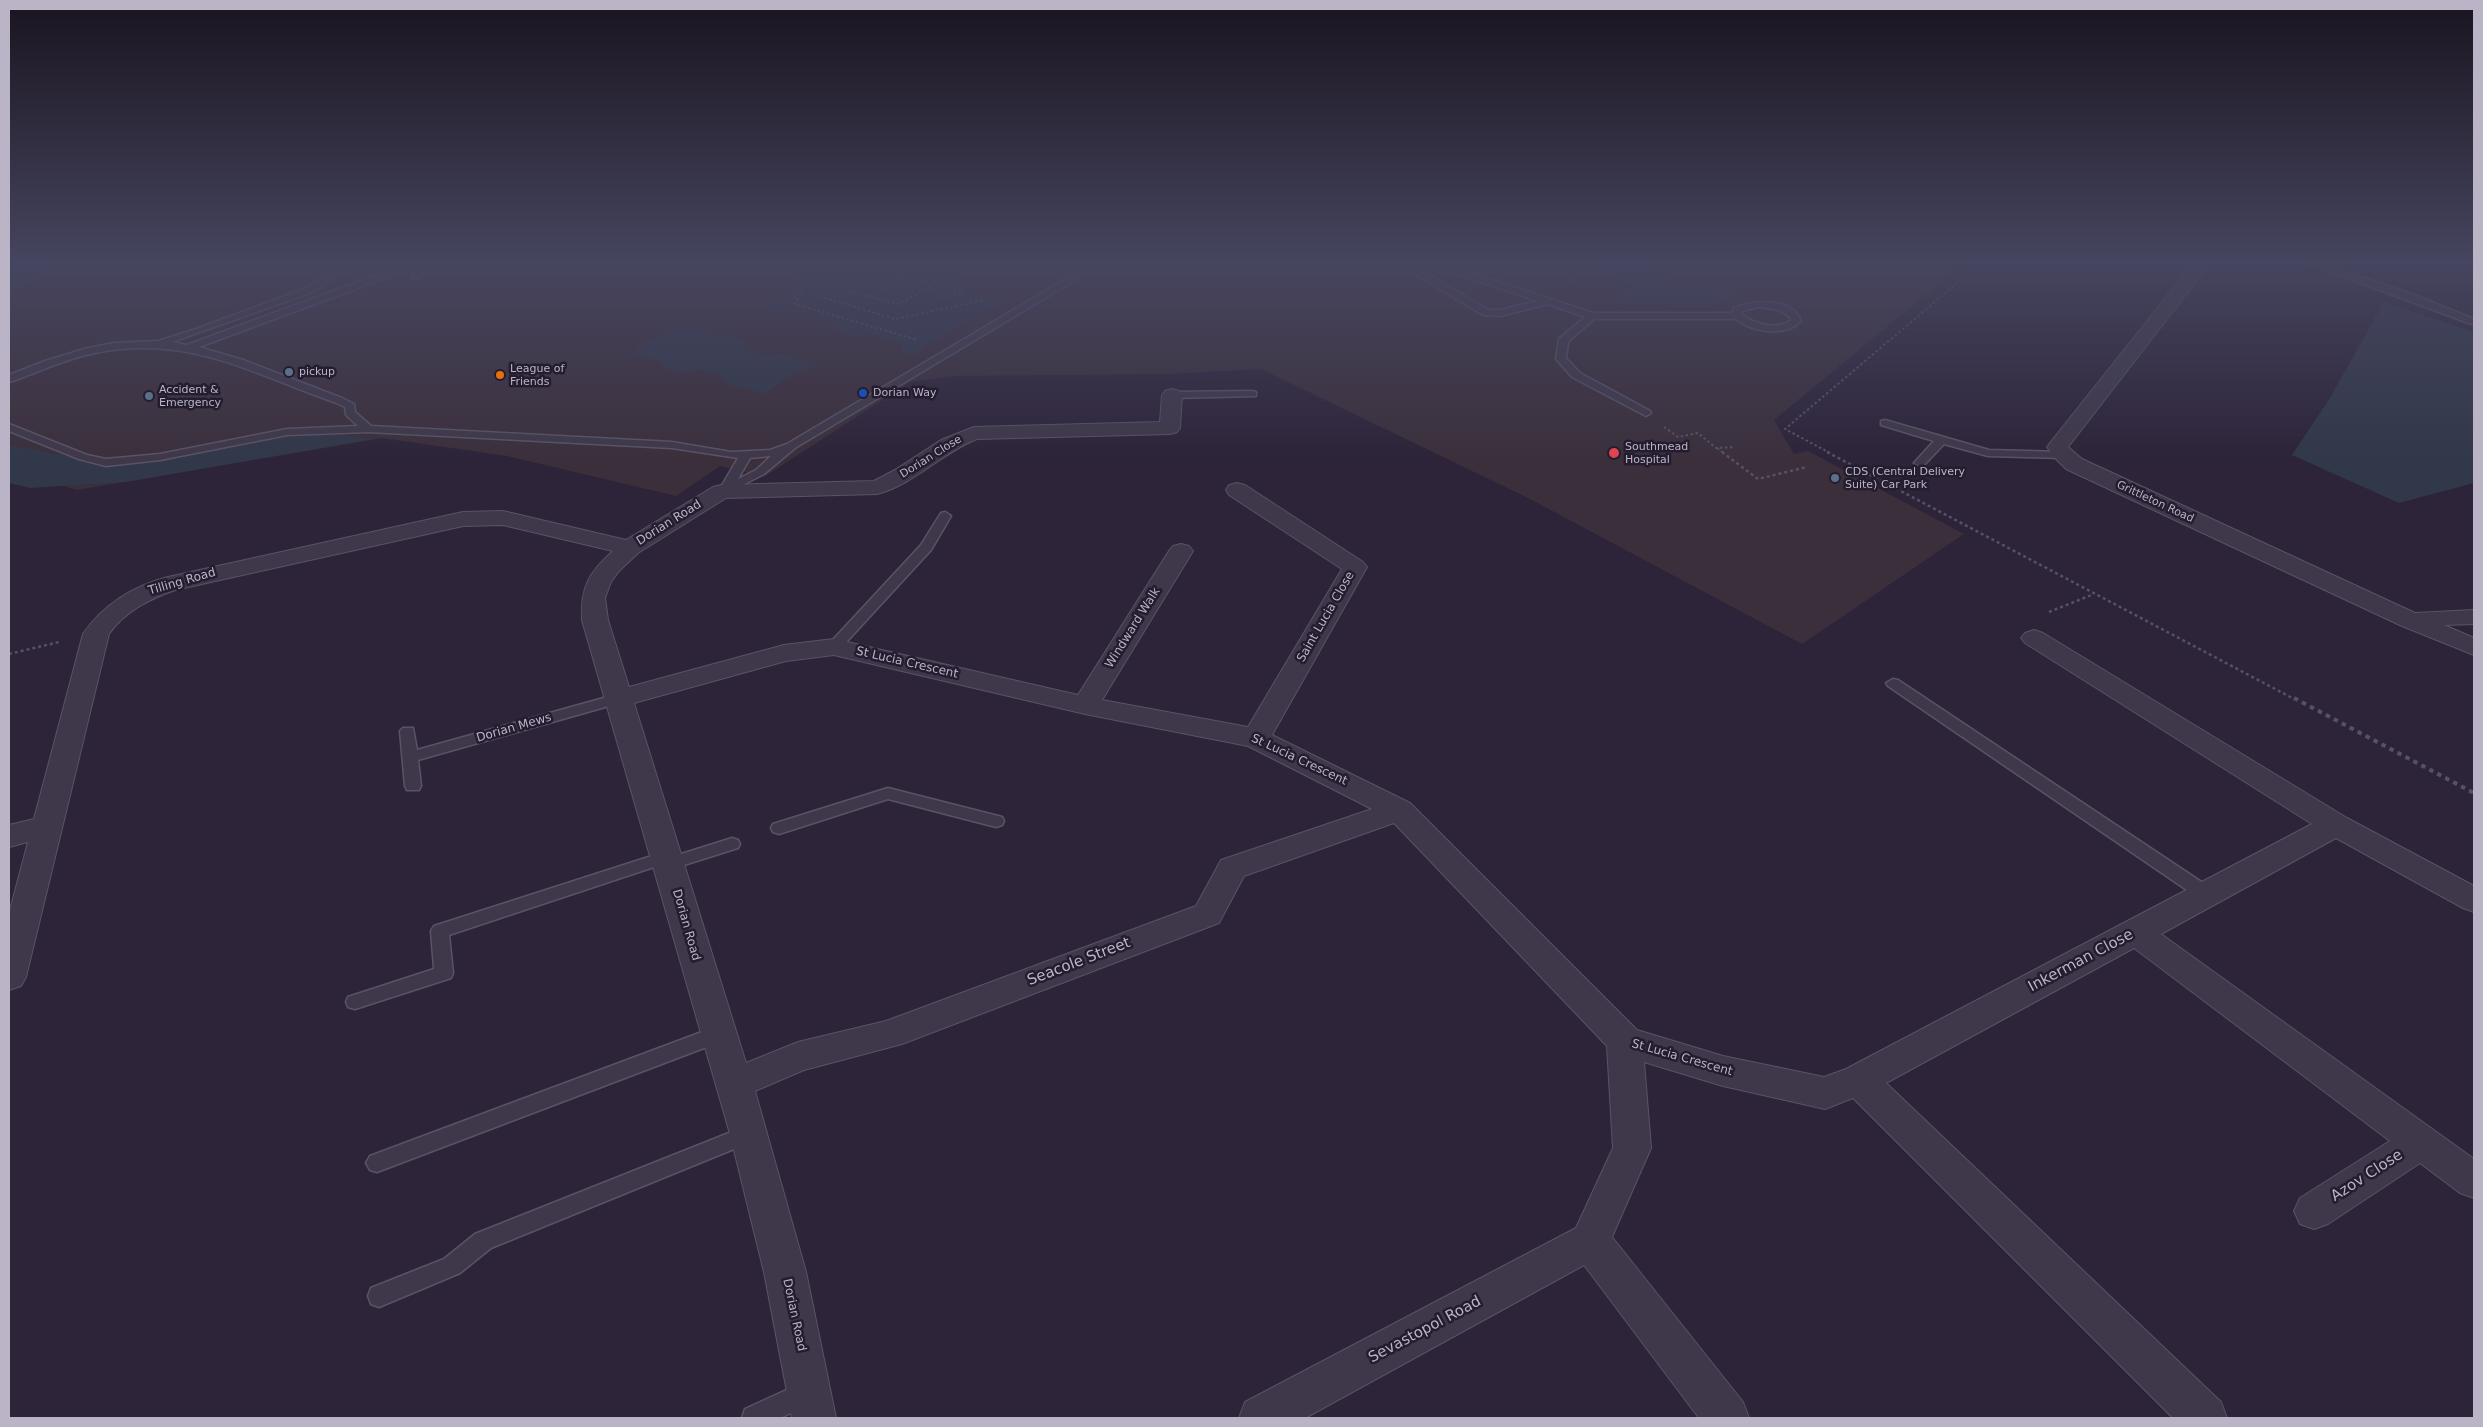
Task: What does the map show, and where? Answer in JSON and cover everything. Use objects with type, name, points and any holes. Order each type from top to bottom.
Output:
[{"type":"street","points":[[2063,455],[2057,447],[2151,328]]},
{"type":"street","name":"Dorian Close","points":[[723,490],[877,487],[900,477],[953,441],[974,433],[1170,428],[1172,395]]},
{"type":"street","name":"Grittleton Road","points":[[2063,455],[2074,464],[2411,621],[2474,647]]},
{"type":"street","name":"Dorian Road","points":[[723,490],[630,548],[610,566],[599,582],[593,598],[595,620],[749,1134],[785,1272],[812,1405]]},
{"type":"street","name":"Saint Lucia Close","points":[[1237,490],[1355,567],[1256,738]]},
{"type":"street","name":"Tilling Road","points":[[9,977],[96,634],[109,616],[122,607],[140,596],[168,584],[463,519],[503,518],[630,548]]},
{"type":"street","name":"Windward Walk","points":[[1085,705],[1181,551]]},
{"type":"street","points":[[2411,621],[2474,617]]},
{"type":"street","points":[[2034,638],[2336,825],[2474,900]]},
{"type":"street","name":"St Lucia Crescent","points":[[618,699],[784,652],[834,647],[1085,705],[1256,738],[1399,810],[1479,894],[1625,1041],[1723,1071],[1842,1086]]},
{"type":"street","name":"Seacole Street","points":[[733,1084],[798,1057],[889,1034],[1208,914],[1232,868],[1399,810]]},
{"type":"street","name":"Inkerman Close","points":[[1842,1086],[2336,825]]},
{"type":"street","points":[[9,836],[48,826]]},
{"type":"street","points":[[2136,932],[2474,1181]]},
{"type":"street","points":[[1625,1041],[1632,1148],[1590,1241],[1727,1418]]},
{"type":"street","points":[[1842,1086],[2205,1418]]},
{"type":"street","name":"Azov Close","points":[[2314,1211],[2420,1142]]},
{"type":"street","name":"Sevastopol Road","points":[[1261,1418],[1590,1241]]},
{"type":"lane","points":[[9,379],[68,357],[100,350],[156,344],[208,328]]},
{"type":"lane","points":[[188,348],[244,328]]},
{"type":"lane","points":[[723,490],[760,472],[791,446],[989,328]]},
{"type":"lane","points":[[1579,328],[1563,341],[1561,359],[1576,375],[1646,413]]},
{"type":"lane","points":[[156,344],[188,348],[338,400],[350,406],[350,413],[368,429]]},
{"type":"lane","points":[[1172,395],[1252,394]]},
{"type":"lane","points":[[1885,423],[1988,452],[2063,455]]},
{"type":"lane","points":[[9,426],[82,457],[106,463],[160,457],[286,432],[368,429],[672,445],[745,456],[771,453],[791,446]]},
{"type":"lane","points":[[1920,463],[1940,440]]},
{"type":"lane","points":[[723,490],[745,456]]},
{"type":"lane","points":[[834,647],[926,547],[945,516]]},
{"type":"lane","points":[[1893,683],[2206,894]]},
{"type":"lane","name":"Dorian Mews","points":[[410,757],[618,699]]},
{"type":"lane","points":[[408,731],[413,786]]},
{"type":"lane","points":[[778,828],[888,793],[996,821]]},
{"type":"lane","points":[[355,1002],[444,973],[440,931],[667,860],[732,844]]},
{"type":"lane","points":[[377,1162],[718,1034]]},
{"type":"lane","points":[[379,1296],[452,1266],[483,1241],[749,1134]]},
{"type":"lane","points":[[754,1418],[812,1405]]},
{"type":"path","points":[[875,328],[951,350]]},
{"type":"path","points":[[1904,328],[1785,428],[1979,533],[2474,793]]},
{"type":"path","points":[[1665,428],[1678,437],[1698,433],[1758,479],[1807,467]]},
{"type":"path","points":[[1716,448],[1735,447]]},
{"type":"path","points":[[9,654],[96,634]]},
{"type":"shaded area","name":"Southmead Hospital","points":[[9,328],[1886,328],[1774,420],[1794,454],[1808,451],[1964,534],[1802,644],[1528,498],[1261,369],[1170,374],[955,376],[910,382],[764,477],[720,466],[676,496],[507,456],[382,438],[77,490],[9,469]]},
{"type":"shaded area","points":[[690,328],[717,337],[726,335],[745,342],[745,349],[765,355],[783,354],[818,365],[786,378],[764,394],[724,383],[723,376],[701,370],[682,372],[662,367],[664,363],[630,354],[653,338]]},
{"type":"shaded area","points":[[837,328],[955,328],[925,345],[916,356],[903,352],[902,343],[873,334],[854,336],[837,331]]},
{"type":"shaded area","points":[[2370,328],[2461,328],[2474,332],[2474,483],[2399,503],[2292,455],[2330,398]]},
{"type":"shaded area","points":[[298,431],[374,439],[126,482],[30,488],[9,483],[9,445],[120,466]]},
{"type":"place","name":"pickup","points":[[289,372]]},
{"type":"place","name":"League of Friends","points":[[500,375]]},
{"type":"place","name":"Dorian Way","points":[[863,393]]},
{"type":"place","name":"Accident & Emergency","points":[[149,396]]},
{"type":"place","name":"Southmead Hospital","points":[[1614,453]]},
{"type":"place","name":"CDS (Central Delivery Suite) Car Park","points":[[1835,478]]}]
